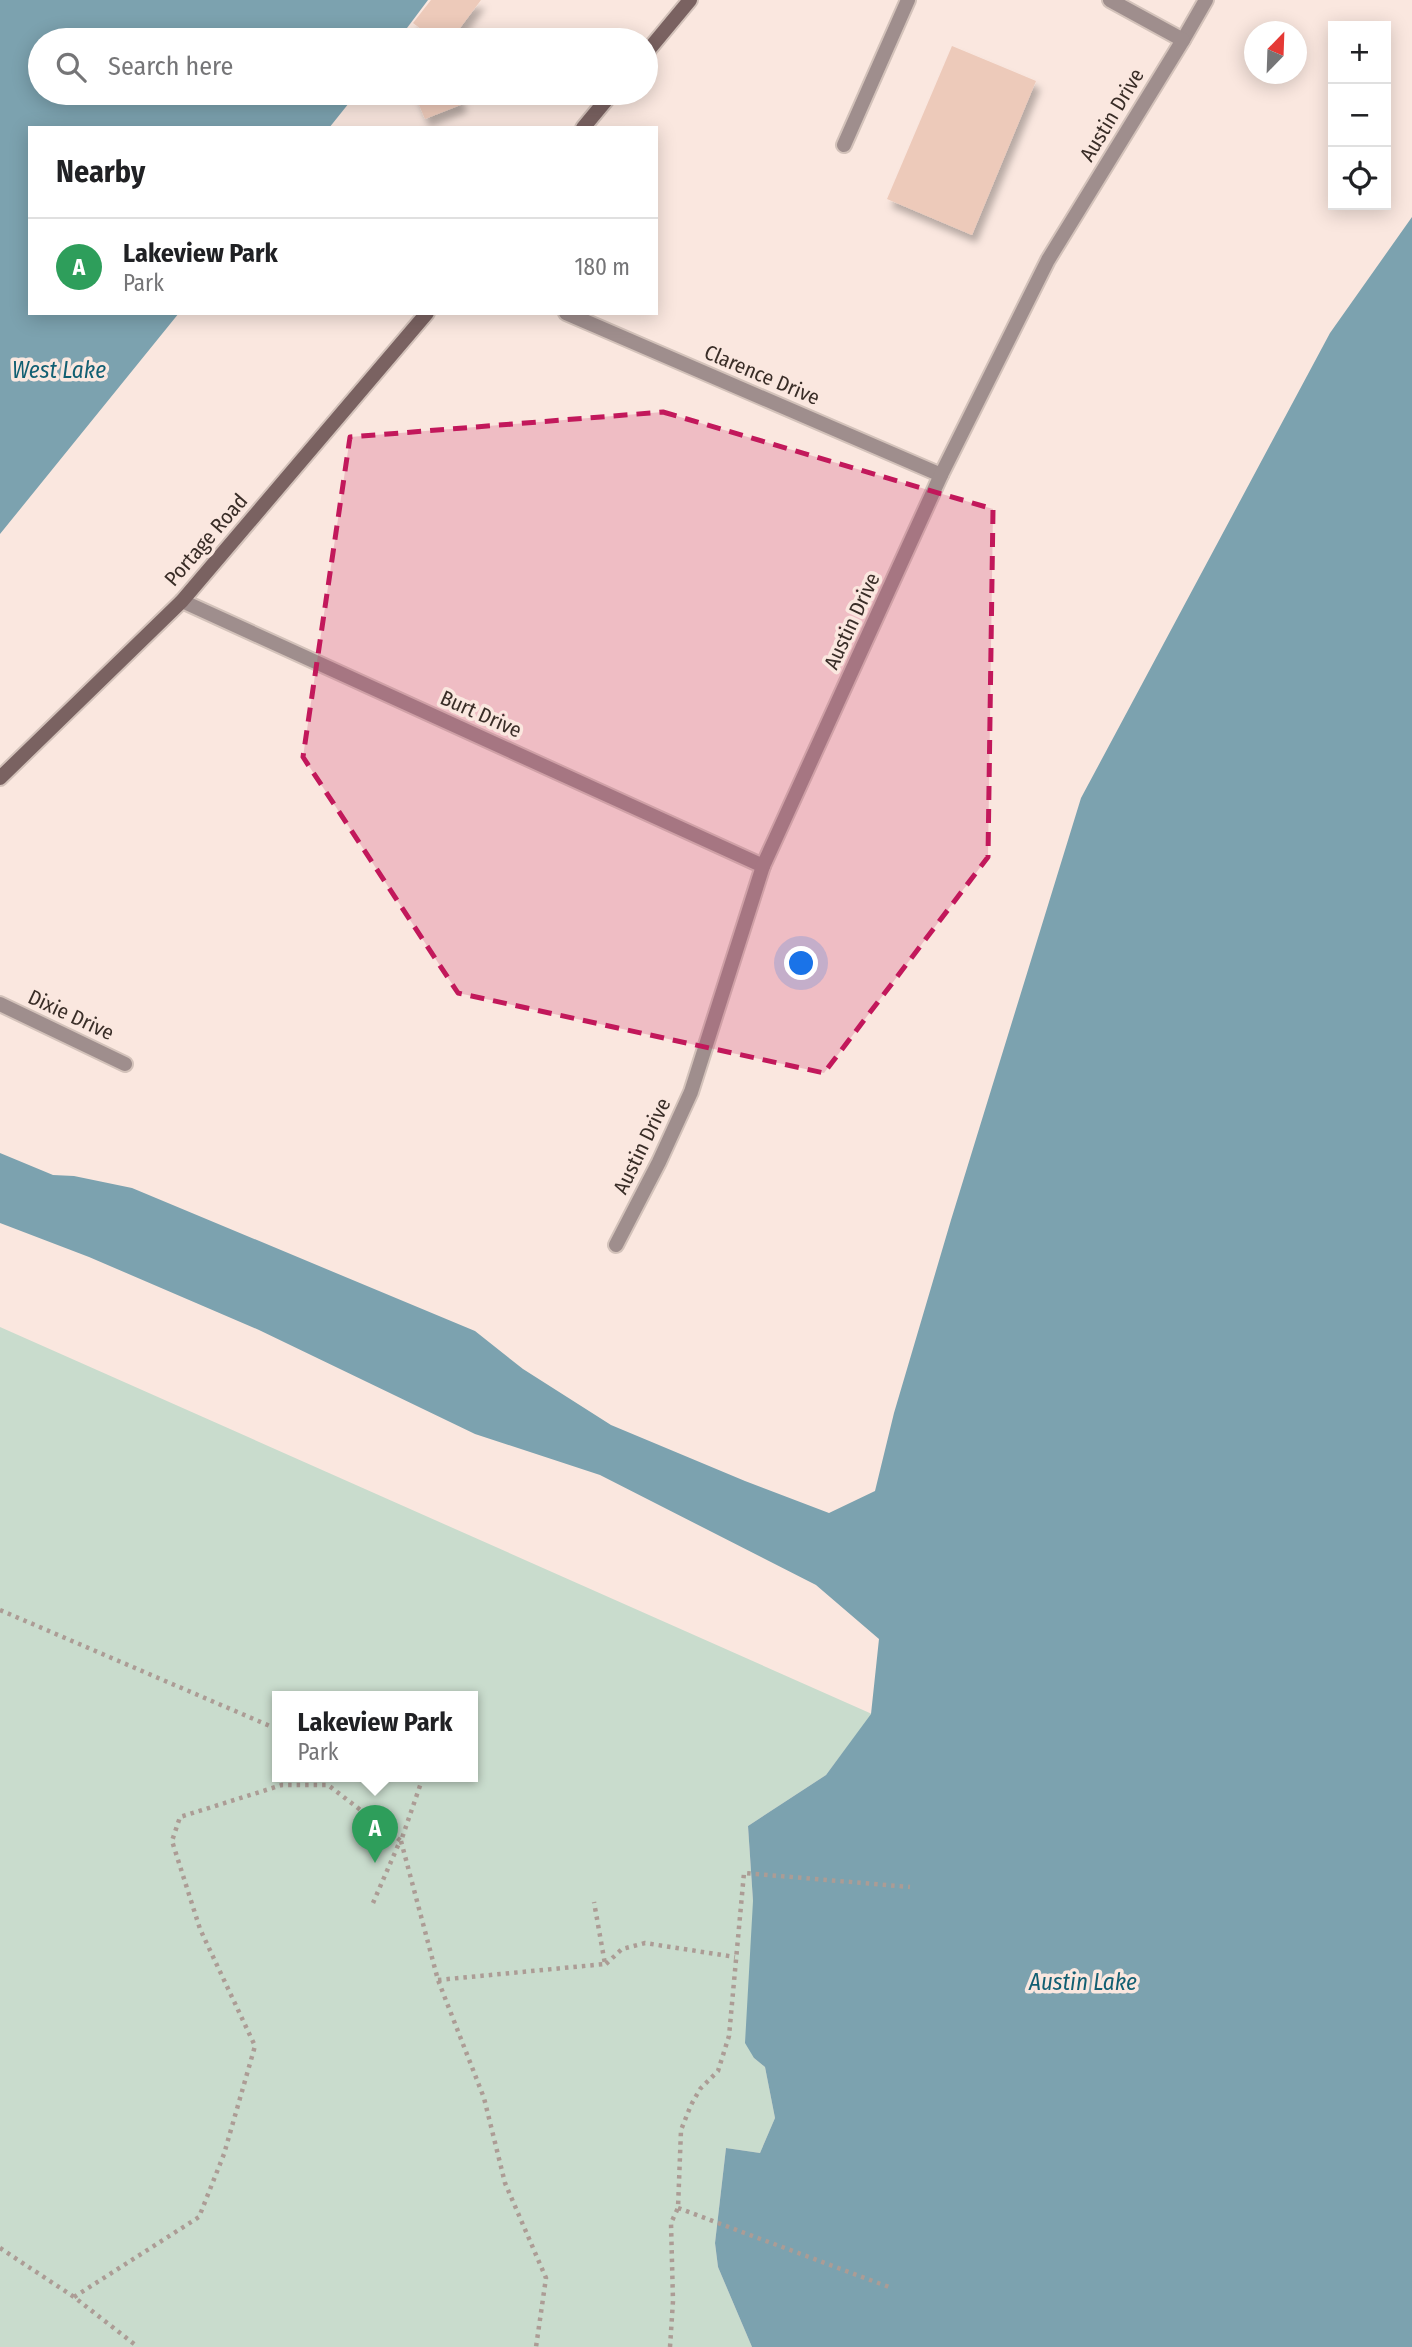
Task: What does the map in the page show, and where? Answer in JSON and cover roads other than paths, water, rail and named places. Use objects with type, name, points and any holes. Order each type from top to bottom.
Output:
[{"type":"street","points":[[658,38],[690,0]]},
{"type":"street","points":[[844,145],[908,0]]},
{"type":"street","points":[[1110,0],[1183,40]]},
{"type":"street","name":"Austin Drive","points":[[616,1245],[691,1092],[762,866],[941,475],[1048,260],[1206,0]]},
{"type":"street","points":[[585,126],[602,105]]},
{"type":"street","name":"Portage Road","points":[[0,778],[182,601],[425,315]]},
{"type":"street","name":"Clarence Drive","points":[[571,315],[941,475]]},
{"type":"street","name":"Burt Drive","points":[[182,601],[762,866]]},
{"type":"street","name":"Dixie Drive","points":[[0,1004],[125,1064]]},
{"type":"water","name":"West Lake","points":[[0,0],[428,0],[407,28],[28,28],[28,105],[347,105],[331,126],[28,126],[28,315],[177,315],[0,534]]},
{"type":"water","name":"Austin Lake","points":[[1412,217],[1412,2347],[752,2347],[718,2267],[715,2243],[726,2148],[760,2153],[775,2118],[765,2067],[754,2058],[745,2043],[753,1901],[748,1826],[826,1775],[871,1714],[879,1639],[816,1585],[600,1475],[475,1434],[259,1330],[89,1257],[0,1223],[0,1153],[53,1175],[74,1176],[132,1188],[475,1331],[523,1369],[611,1425],[745,1481],[829,1513],[875,1491],[894,1413],[951,1220],[1081,798],[1330,333]]},
{"type":"place","name":"Lakeview Park","points":[[375,1863]]}]
